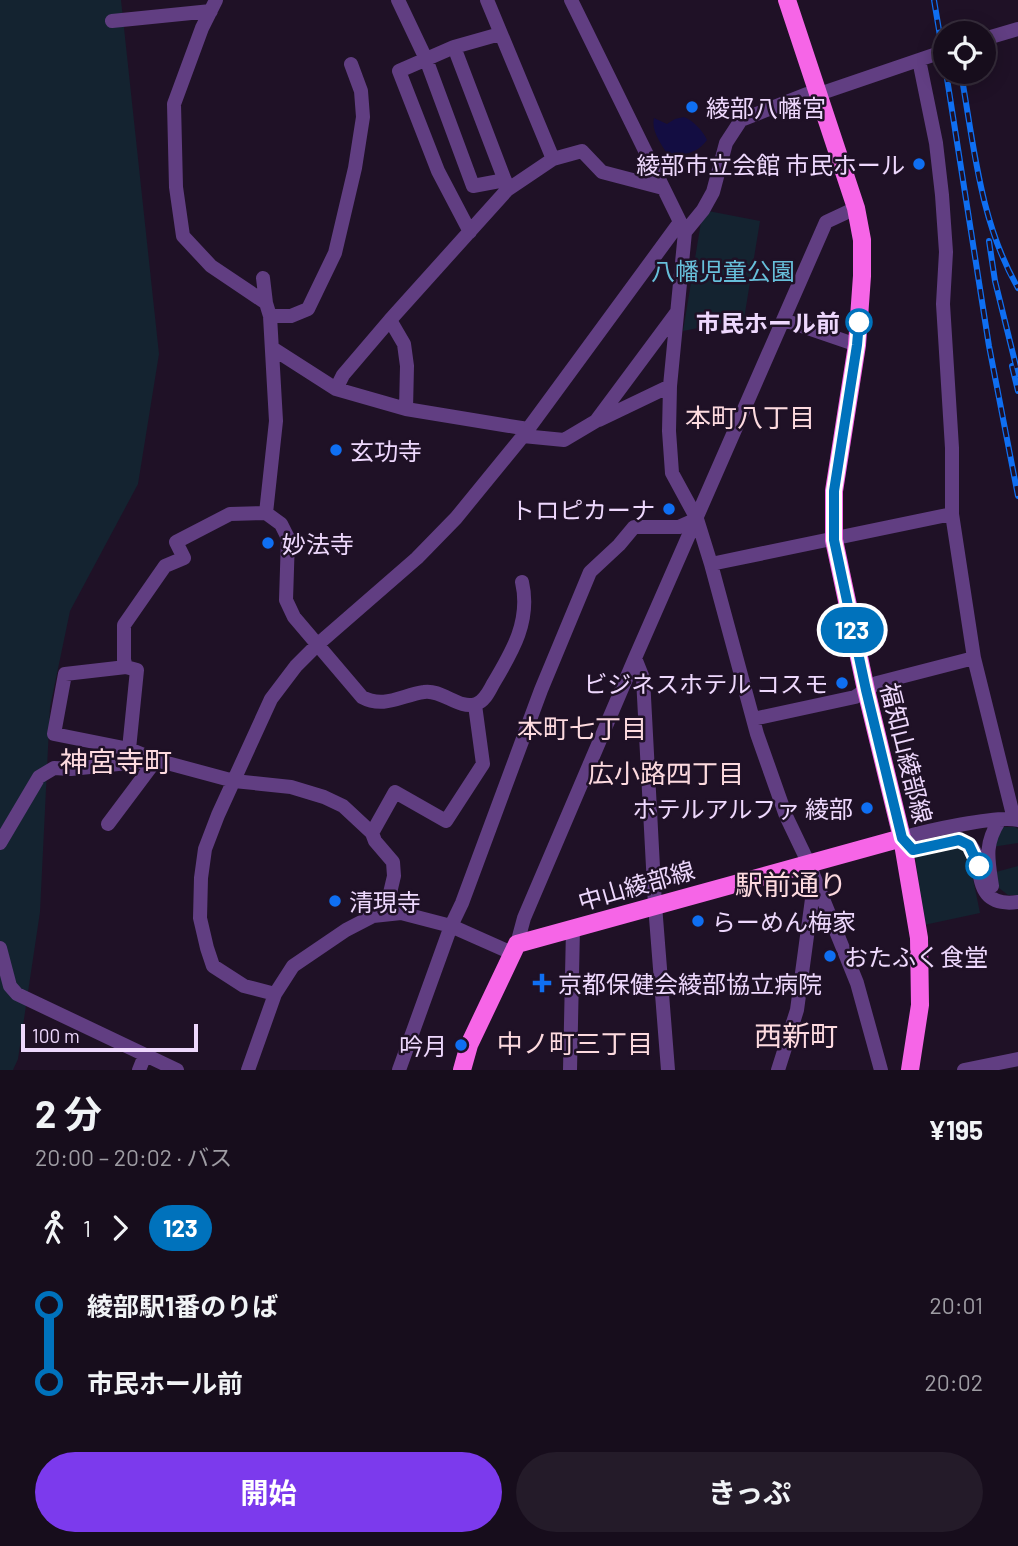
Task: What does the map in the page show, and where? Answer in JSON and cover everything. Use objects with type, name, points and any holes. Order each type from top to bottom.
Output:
[{"type":"main road","name":"福知山綾部線","points":[[787,0],[856,208],[862,240],[857,345],[834,491],[834,540],[866,690],[902,838],[919,938],[920,1005],[910,1070]]},
{"type":"main road","name":"中山綾部線","points":[[514,948],[573,928],[902,838]]},
{"type":"main road","points":[[462,1070],[469,1045],[514,948]]},
{"type":"street","points":[[398,0],[426,58],[473,186],[506,185]]},
{"type":"street","points":[[488,0],[553,159]]},
{"type":"street","points":[[571,0],[682,227],[678,311],[670,386],[672,473],[696,519],[753,719],[786,816],[808,862],[857,983],[881,1070]]},
{"type":"street","points":[[112,21],[213,6]]},
{"type":"street","points":[[213,6],[174,104],[176,187],[183,236],[211,266],[268,310],[291,316],[308,309],[335,253],[355,168],[363,117],[361,91],[351,64]]},
{"type":"street","points":[[996,35],[1018,29]]},
{"type":"street","points":[[470,232],[438,171],[399,71],[454,47],[500,34]]},
{"type":"street","points":[[454,47],[506,185]]},
{"type":"street","points":[[275,994],[244,986],[213,966],[200,918],[205,849],[271,699],[296,666],[317,645],[417,558],[456,518],[525,433],[682,227],[703,210],[713,192],[726,143],[741,120],[807,94],[819,94],[933,55]]},
{"type":"street","points":[[919,60],[936,143],[942,195],[946,252],[943,304],[952,448],[951,514],[974,658],[1016,820],[946,828],[902,838],[913,850],[959,840],[969,845],[975,855],[984,891],[998,903],[1016,902]]},
{"type":"street","points":[[336,389],[343,375],[470,232],[506,185],[553,159],[582,151],[603,172],[663,188]]},
{"type":"street","points":[[248,1070],[275,994],[293,966],[346,930],[373,916],[401,913],[451,926],[514,948],[524,918],[635,657],[826,222],[856,208]]},
{"type":"street","points":[[263,278],[272,348],[276,421],[266,513]]},
{"type":"street","points":[[596,421],[678,311]]},
{"type":"street","points":[[390,320],[404,345],[407,366],[406,409]]},
{"type":"street","points":[[784,320],[857,345]]},
{"type":"street","points":[[272,348],[336,389],[406,409],[564,440],[596,421],[670,386]]},
{"type":"street","points":[[126,667],[124,625],[165,566],[184,558],[176,542],[230,514],[266,513],[281,524],[288,538],[286,600],[293,617],[362,697],[372,703],[391,702],[424,692],[435,692],[464,704],[475,705],[483,699],[515,648],[523,623],[525,595],[522,582]]},
{"type":"street","points":[[711,564],[951,514]]},
{"type":"street","points":[[399,1070],[541,690],[590,572],[634,527],[680,527],[696,519]]},
{"type":"street","points":[[635,657],[643,678],[655,905],[668,1070]]},
{"type":"street","points":[[753,719],[855,697],[877,683],[974,658]]},
{"type":"street","points":[[129,749],[138,670],[126,667],[65,674],[54,734],[129,749],[156,760],[233,781],[291,787],[343,806],[372,833],[374,841],[393,862],[394,876],[385,914]]},
{"type":"street","points":[[372,833],[395,792],[446,821],[483,764],[475,705]]},
{"type":"street","points":[[108,824],[156,760]]},
{"type":"street","points":[[0,843],[39,777],[54,768],[71,769],[156,760]]},
{"type":"street","points":[[999,821],[989,841],[988,852],[993,892],[996,897],[1016,902]]},
{"type":"street","points":[[778,1070],[797,1010],[811,899],[816,884]]},
{"type":"street","points":[[569,1070],[573,928]]},
{"type":"street","points":[[0,948],[10,986],[17,994],[177,1070]]},
{"type":"street","points":[[139,1070],[145,1055]]},
{"type":"street","points":[[964,1070],[1018,1059]]},
{"type":"green space","points":[[0,0],[121,0],[159,354],[138,484],[70,611],[50,707],[40,912],[18,1059],[13,1070],[0,1070]]},
{"type":"green space","name":"八幡児童公園","points":[[703,210],[760,221],[744,319],[683,331]]},
{"type":"green space","points":[[1001,827],[1018,829],[1018,843],[992,847]]},
{"type":"green space","points":[[959,845],[969,859],[980,913],[924,925],[915,854]]},
{"type":"green space","points":[[1018,866],[1018,895],[1008,895],[999,888],[996,872]]},
{"type":"shaded area","points":[[684,117],[698,127],[707,140],[698,149],[688,153],[666,152],[655,131],[654,118],[667,124]]},
{"type":"railway","points":[[934,0],[938,21]]},
{"type":"railway","points":[[948,84],[989,346],[1018,496]]},
{"type":"railway","points":[[963,84],[987,210],[1005,263],[1018,288]]},
{"type":"railway","points":[[989,241],[995,281],[1018,374]]},
{"type":"railway","points":[[1012,366],[1018,391]]},
{"type":"bus line","name":"123","points":[[859,322],[834,491],[834,540],[866,690],[902,838],[913,850],[959,840],[969,845],[979,866]]},
{"type":"place","name":"綾部八幡宮","points":[[692,107]]},
{"type":"place","name":"綾部市立会館 市民ホール","points":[[919,164]]},
{"type":"place","name":"市民ホール前","points":[[859,322]]},
{"type":"place","name":"玄功寺","points":[[336,450]]},
{"type":"place","name":"トロピカーナ","points":[[669,509]]},
{"type":"place","name":"妙法寺","points":[[268,543]]},
{"type":"place","name":"ビジネスホテル コスモ","points":[[842,683]]},
{"type":"place","name":"ホテルアルファ 綾部","points":[[867,808]]},
{"type":"place","name":"清現寺","points":[[335,901]]},
{"type":"place","name":"らーめん梅家","points":[[698,921]]},
{"type":"place","name":"おたふく食堂","points":[[830,956]]},
{"type":"place","name":"京都保健会綾部協立病院","points":[[542,983]]},
{"type":"place","name":"吟月","points":[[461,1045]]},
{"type":"district","name":"本町八丁目","points":[[750,416]]},
{"type":"district","name":"本町七丁目","points":[[582,727]]},
{"type":"district","name":"神宮寺町","points":[[116,761]]},
{"type":"district","name":"広小路四丁目","points":[[666,772]]},
{"type":"district","name":"駅前通り","points":[[791,884]]},
{"type":"district","name":"西新町","points":[[796,1035]]},
{"type":"district","name":"中ノ町三丁目","points":[[575,1042]]}]
